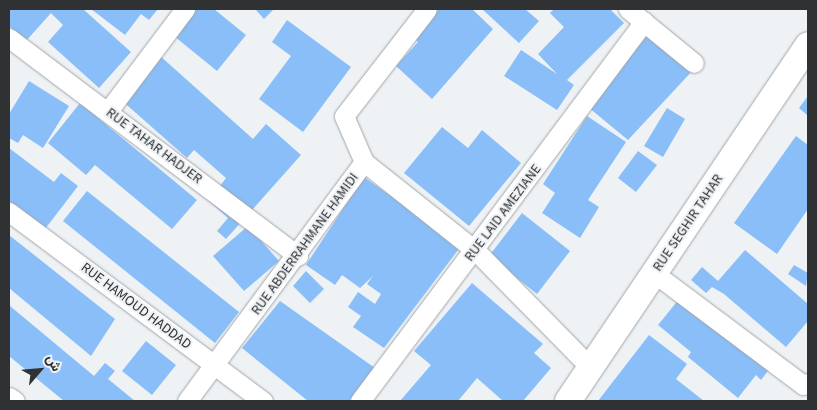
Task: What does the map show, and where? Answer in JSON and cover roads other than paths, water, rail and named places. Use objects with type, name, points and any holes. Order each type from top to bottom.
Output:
[{"type":"main road","name":"RUE SEGHIR TAHAR","points":[[568,401],[808,45]]},
{"type":"street","points":[[108,111],[185,9]]},
{"type":"street","name":"RUE ABDERRAHMANE HAMIDI","points":[[187,401],[217,366],[364,162],[344,116],[427,9]]},
{"type":"street","points":[[628,9],[694,63]]},
{"type":"street","name":"RUE LAID AMEZIANE","points":[[360,401],[476,251],[644,22]]},
{"type":"street","name":"RUE TAHAR HADJER","points":[[9,38],[298,256]]},
{"type":"street","points":[[364,162],[476,251],[591,368]]},
{"type":"street","name":"RUE HAMOUD HADDAD","points":[[9,212],[263,401]]},
{"type":"street","points":[[654,273],[803,385],[808,383]]},
{"type":"street","points":[[9,396],[15,401]]}]
